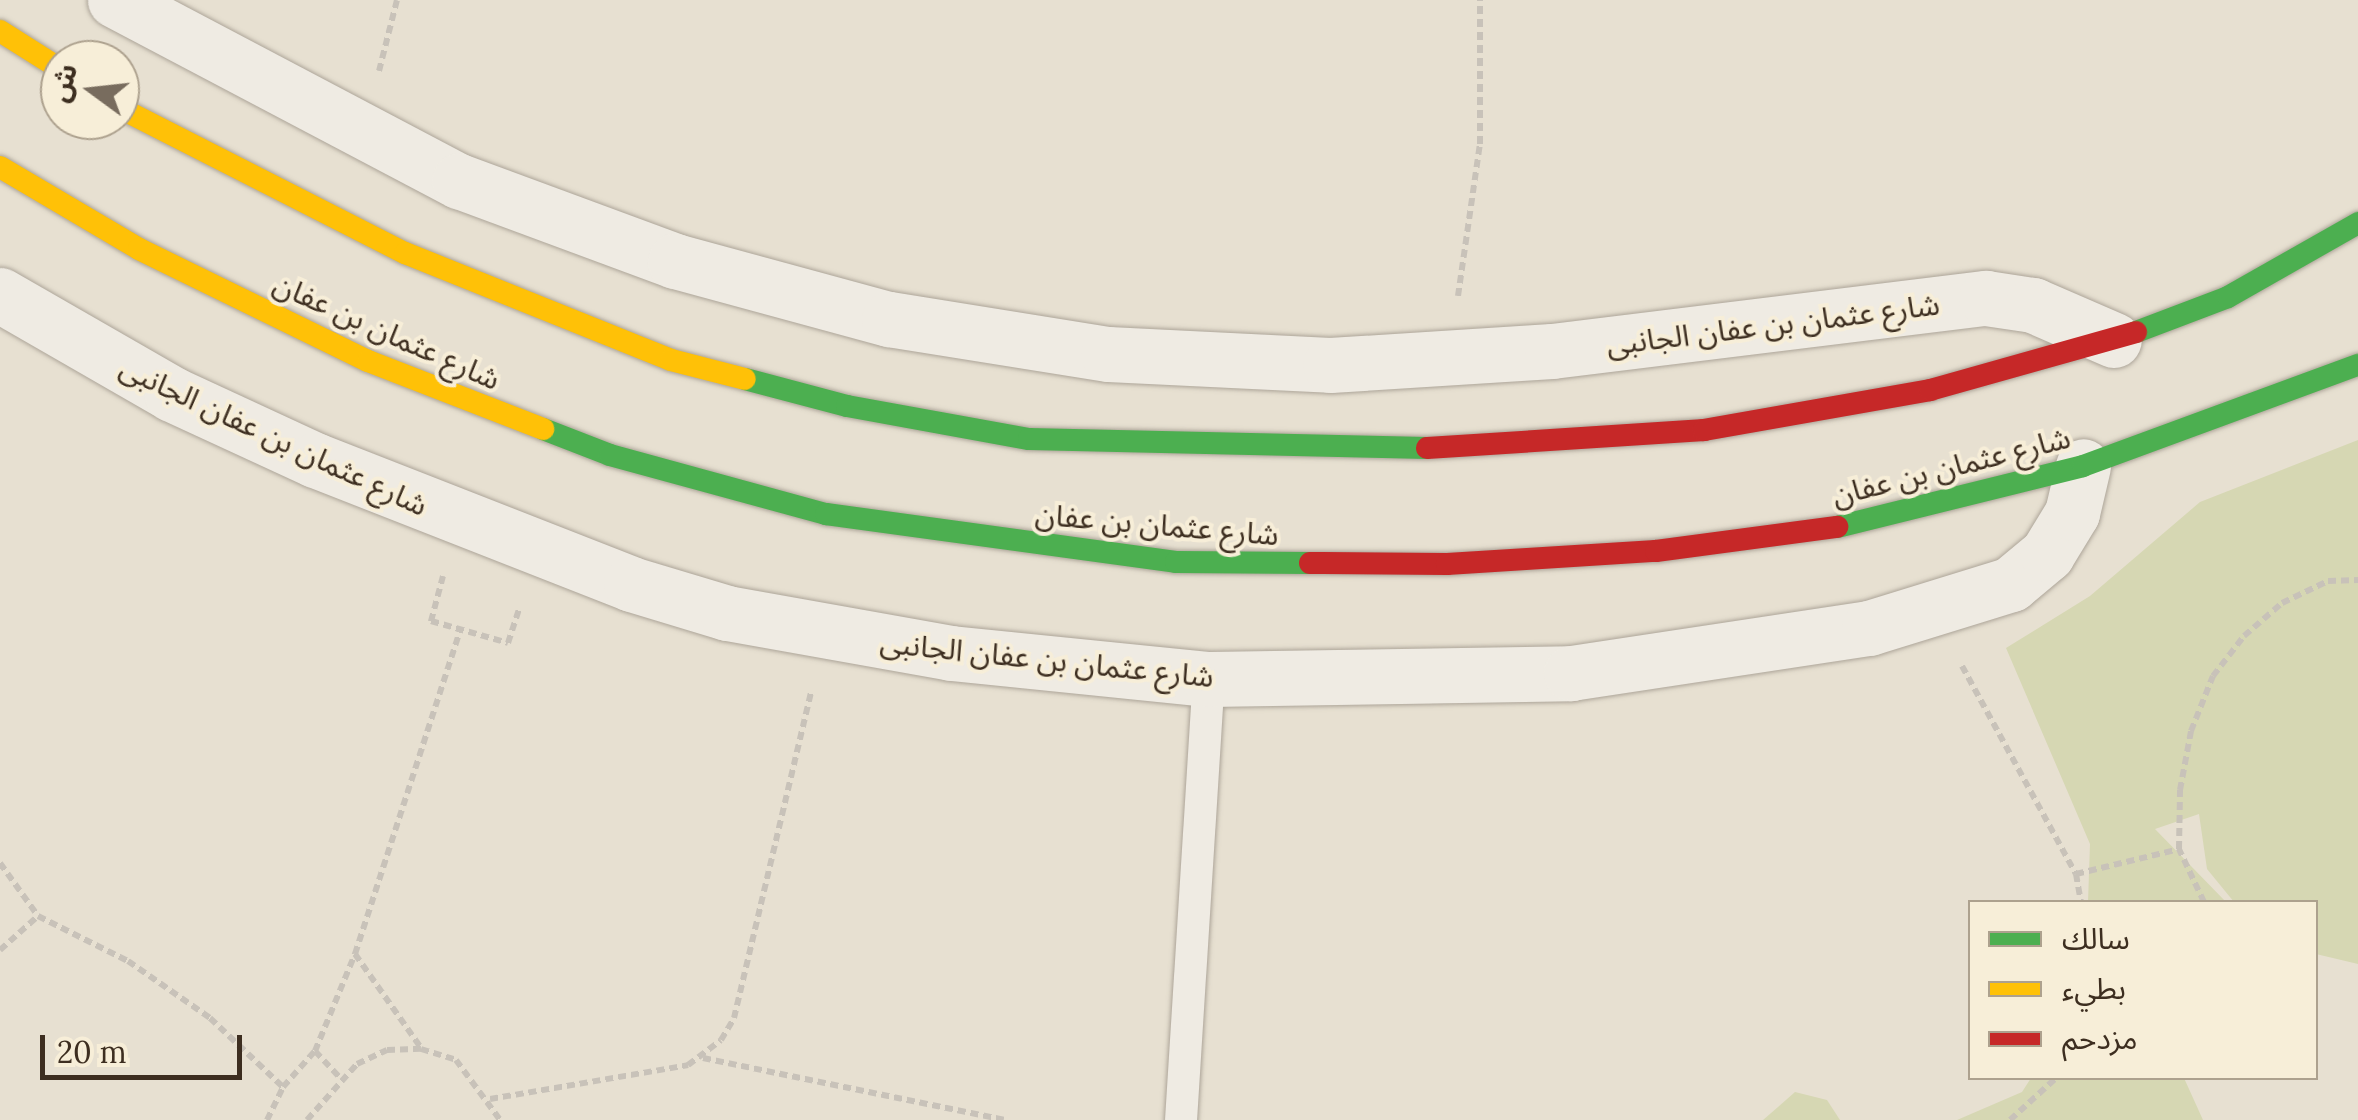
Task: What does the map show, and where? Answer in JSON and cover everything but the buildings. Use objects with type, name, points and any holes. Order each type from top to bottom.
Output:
[{"type":"street","name":"شارع عثمان بن عفان الجانبى","points":[[115,0],[363,136],[459,181],[674,261],[889,319],[1108,354],[1330,364],[1552,351],[1986,298],[2034,305],[2114,340]]},
{"type":"street","points":[[0,32],[40,57]]},
{"type":"street","points":[[140,118],[405,254],[671,360],[847,406],[1029,439],[1444,448],[1704,430],[1930,390],[2114,340],[2228,296],[2358,223]]},
{"type":"street","name":"شارع عثمان بن عفان","points":[[0,167],[139,249],[368,361],[610,456],[826,514],[1044,546],[1288,565],[1447,564],[1656,551],[1841,526],[2082,466],[2358,365]]},
{"type":"street","name":"شارع عثمان بن عفان الجانبى","points":[[0,294],[172,394],[460,522],[727,613],[951,654],[1209,679],[1571,672],[1869,628],[2011,584],[2047,554],[2072,512],[2082,466]]},
{"type":"lane","points":[[1181,1120],[1209,679]]},
{"type":"path","points":[[1447,356],[1480,144],[1480,0]]},
{"type":"path","points":[[460,522],[429,619],[510,642],[538,550]]},
{"type":"path","points":[[2203,900],[2180,849],[2180,790],[2191,731],[2213,676],[2244,636],[2282,604],[2328,581],[2358,580]]},
{"type":"path","points":[[1930,608],[2076,874],[2081,900]]},
{"type":"path","points":[[267,1120],[283,1087],[315,1051],[354,954],[460,630]]},
{"type":"path","points":[[702,1058],[734,1018],[825,632]]},
{"type":"path","points":[[2076,874],[2180,849]]},
{"type":"path","points":[[0,863],[38,916],[169,989],[283,1087]]},
{"type":"path","points":[[0,950],[38,916]]},
{"type":"path","points":[[354,954],[421,1049]]},
{"type":"path","points":[[308,1120],[341,1078],[387,1050],[421,1049],[456,1060],[490,1099],[500,1120]]},
{"type":"path","points":[[315,1051],[341,1078]]},
{"type":"path","points":[[490,1099],[702,1058],[1004,1120]]},
{"type":"path","points":[[2010,1120],[2054,1080]]},
{"type":"green space","points":[[2358,440],[2358,964],[2318,954],[2318,900],[2232,900],[2207,869],[2199,814],[2155,829],[2224,900],[2088,900],[2090,844],[2006,648],[2090,596],[2200,502]]},
{"type":"green space","points":[[2030,1080],[2185,1080],[2203,1120],[1957,1120],[2022,1092]]},
{"type":"green space","points":[[1795,1092],[1827,1100],[1840,1120],[1763,1120]]},
{"type":"traffic: fast","points":[[2136,332],[2228,297],[2358,223]]},
{"type":"traffic: fast","points":[[1837,527],[2083,466],[2358,365]]},
{"type":"traffic: fast","points":[[745,379],[847,406],[1029,439],[1427,448]]},
{"type":"traffic: fast","points":[[543,429],[610,455],[826,514],[1176,562],[1310,563]]},
{"type":"traffic: slow","points":[[0,31],[40,56]]},
{"type":"traffic: slow","points":[[140,118],[405,253],[671,360],[745,379]]},
{"type":"traffic: slow","points":[[0,167],[139,249],[368,361],[543,429]]},
{"type":"traffic: jam","points":[[1427,448],[1704,430],[1930,390],[2136,332]]},
{"type":"traffic: jam","points":[[1310,563],[1447,564],[1656,551],[1837,527]]}]
